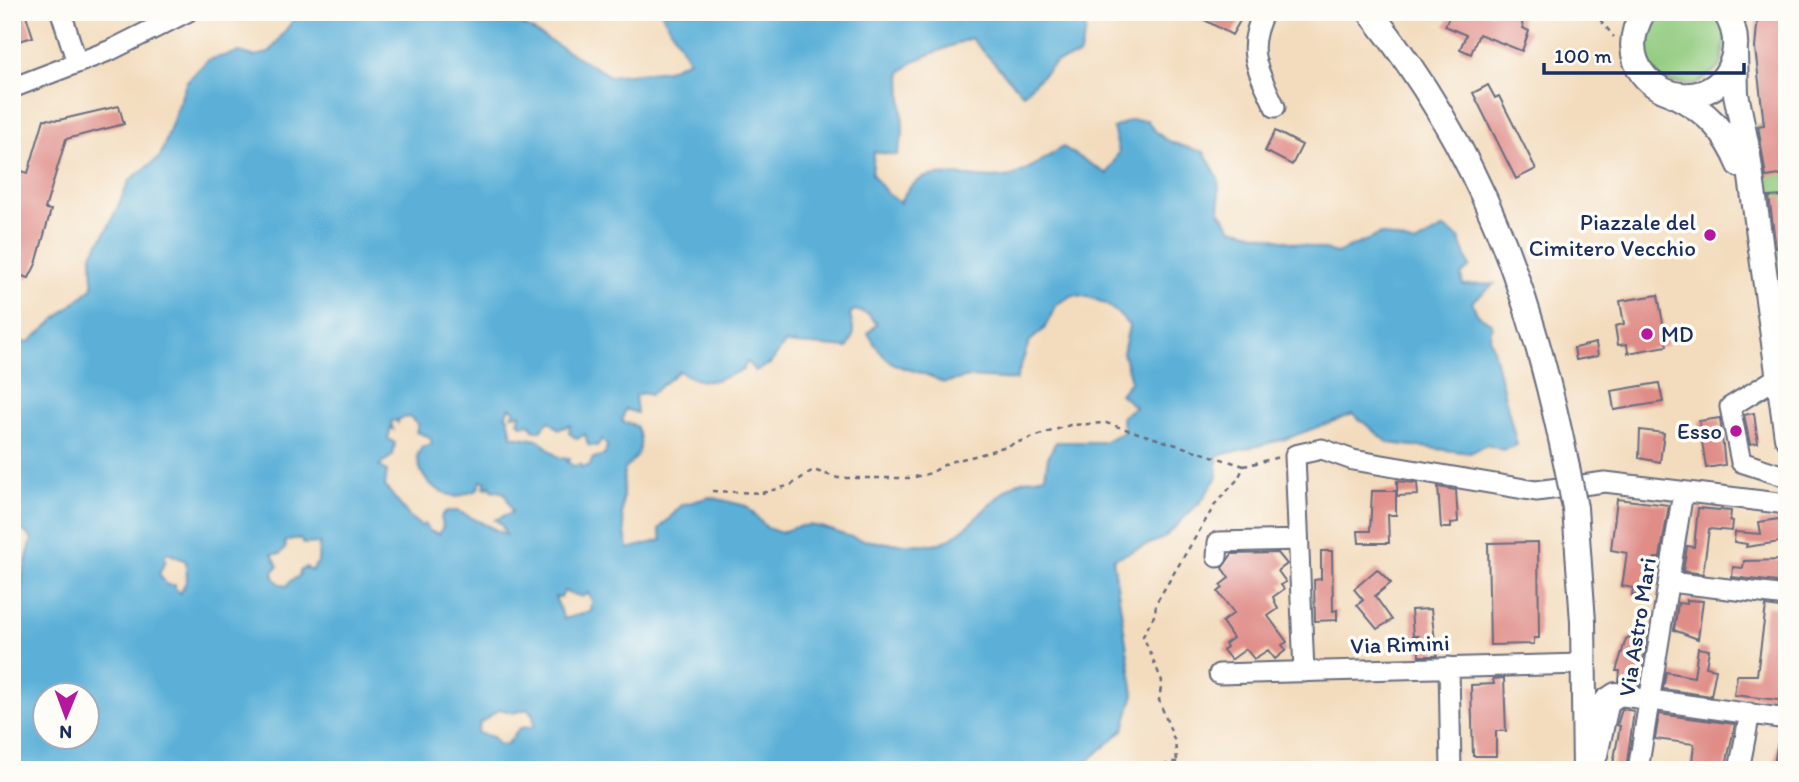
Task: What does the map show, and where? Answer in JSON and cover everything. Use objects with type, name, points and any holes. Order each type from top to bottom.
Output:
[{"type":"main road","points":[[1370,12],[1412,64],[1450,129],[1485,197],[1532,317],[1575,508],[1586,770]]},
{"type":"main road","points":[[1617,12],[1628,27],[1639,70],[1660,89],[1707,115],[1728,139],[1752,191]]},
{"type":"main road","points":[[1632,43],[1635,26],[1643,12]]},
{"type":"main road","points":[[1673,94],[1701,93],[1724,77],[1734,28]]},
{"type":"main road","points":[[1734,28],[1736,94],[1786,428]]},
{"type":"main road","points":[[1591,770],[1607,701],[1616,695]]},
{"type":"street","points":[[61,12],[77,63]]},
{"type":"street","points":[[12,88],[77,63],[187,12]]},
{"type":"street","points":[[1264,12],[1253,34],[1253,57],[1275,107]]},
{"type":"street","points":[[1778,377],[1730,407],[1741,462],[1787,477]]},
{"type":"street","points":[[1304,672],[1295,455],[1322,449],[1353,460],[1536,491],[1605,482],[1787,504]]},
{"type":"street","name":"Via Astro Mari","points":[[1638,770],[1683,492]]},
{"type":"street","points":[[1217,557],[1217,542],[1298,540]]},
{"type":"street","points":[[1670,582],[1787,596]]},
{"type":"street","name":"Via Rimini","points":[[1219,674],[1583,664]]},
{"type":"street","points":[[1449,667],[1451,770]]},
{"type":"street","points":[[1616,695],[1787,719]]},
{"type":"street","points":[[1739,770],[1749,713]]},
{"type":"path","points":[[712,491],[762,493],[791,485],[813,470],[838,478],[911,478],[931,474],[948,461],[979,455],[1070,425],[1106,423],[1226,458],[1244,466],[1264,459],[1295,455]]},
{"type":"path","points":[[1178,770],[1175,742],[1159,700],[1162,681],[1143,636],[1155,614],[1156,603],[1216,503],[1238,479],[1244,466]]},
{"type":"path","points":[[1154,770],[1171,762],[1179,762]]},
{"type":"green space","points":[[1653,12],[1715,12],[1726,30],[1721,66],[1696,85],[1662,81],[1641,55]]},
{"type":"green space","points":[[1787,12],[1787,272],[1776,274],[1756,126],[1764,125],[1755,49],[1758,21]]},
{"type":"water","points":[[299,12],[501,12],[610,76],[667,70],[689,60],[661,12],[1082,12],[1086,31],[1079,56],[1056,62],[1023,94],[971,38],[916,60],[901,72],[903,134],[897,155],[874,152],[872,174],[887,193],[900,203],[909,188],[920,179],[934,175],[995,178],[1011,176],[1063,147],[1107,174],[1119,152],[1113,128],[1131,120],[1147,120],[1164,138],[1204,152],[1218,177],[1220,212],[1232,228],[1337,253],[1381,234],[1415,244],[1444,228],[1459,238],[1470,267],[1461,275],[1463,285],[1494,284],[1472,302],[1477,314],[1492,324],[1490,337],[1517,445],[1503,450],[1487,445],[1470,453],[1389,443],[1353,414],[1285,439],[1217,456],[1217,477],[1202,500],[1164,538],[1113,559],[1134,694],[1124,729],[1087,762],[1096,770],[12,770],[12,602],[23,602],[22,578],[32,538],[12,522],[12,342],[29,342],[93,287],[92,254],[107,230],[130,180],[160,157],[187,81],[208,60],[239,52],[254,56],[269,53]],"holes":[[[1073,295],[1097,300],[1117,313],[1129,326],[1123,353],[1131,381],[1120,394],[1135,407],[1122,416],[1123,432],[1104,442],[1056,442],[1048,457],[1045,476],[1022,481],[1009,488],[955,536],[933,544],[898,544],[863,540],[813,526],[793,528],[781,533],[767,528],[746,506],[710,497],[682,505],[659,529],[662,540],[628,549],[622,516],[624,470],[637,455],[640,439],[636,426],[622,421],[625,409],[637,413],[635,396],[642,393],[650,395],[679,371],[704,381],[743,370],[747,362],[755,371],[770,364],[785,343],[848,348],[854,333],[850,314],[854,310],[868,314],[877,324],[868,333],[885,357],[901,367],[944,383],[969,377],[1016,380],[1029,342],[1044,329],[1057,304]],[[510,407],[515,411],[512,415],[521,414],[518,421],[521,425],[529,424],[535,431],[541,430],[549,421],[559,429],[570,425],[569,433],[577,439],[585,434],[588,445],[597,446],[602,439],[607,445],[605,455],[593,458],[590,465],[582,468],[581,464],[574,466],[567,462],[570,459],[556,455],[539,440],[512,436],[508,417],[505,416]],[[409,417],[418,424],[416,432],[430,437],[432,444],[422,447],[417,456],[425,478],[435,488],[457,497],[477,490],[481,481],[486,482],[484,487],[488,488],[490,485],[492,490],[505,493],[512,512],[495,520],[501,524],[506,535],[458,511],[446,511],[441,517],[443,526],[439,534],[429,531],[424,524],[421,526],[409,516],[385,486],[387,471],[379,466],[393,455],[395,443],[388,439],[391,427],[393,429],[391,422],[394,420],[398,423],[398,419]],[[301,539],[304,544],[319,543],[318,562],[311,571],[306,567],[300,571],[299,576],[289,582],[288,586],[280,584],[273,572],[278,566],[272,554],[280,554],[286,547],[285,542]],[[168,553],[186,561],[187,580],[180,593],[175,589],[175,585],[167,585],[159,574],[166,560],[164,555]],[[564,591],[582,597],[588,593],[593,603],[590,606],[592,611],[564,619],[555,597],[561,597]],[[500,709],[513,713],[528,709],[533,715],[534,727],[520,728],[507,744],[499,745],[493,737],[477,733],[480,723]]]},
{"type":"building","points":[[12,12],[25,12],[33,37],[12,43]]},
{"type":"building","points":[[1190,12],[1245,12],[1232,35]]},
{"type":"building","points":[[1451,12],[1520,12],[1523,28],[1529,31],[1522,51],[1479,34],[1471,54],[1460,49],[1466,35],[1445,26]]},
{"type":"building","points":[[1787,12],[1787,174],[1766,177],[1758,126],[1764,125],[1755,48],[1758,15]]},
{"type":"building","points":[[1488,85],[1495,98],[1499,96],[1536,169],[1516,179],[1473,93]]},
{"type":"building","points":[[119,106],[124,124],[66,139],[45,209],[51,210],[36,264],[29,278],[12,273],[19,247],[12,245],[12,168],[28,173],[44,119],[59,120]]},
{"type":"building","points":[[1275,131],[1302,145],[1292,165],[1265,151]]},
{"type":"building","points":[[1783,196],[1784,205],[1787,204],[1787,246],[1776,248],[1769,197]]},
{"type":"building","points":[[1658,295],[1667,346],[1628,353],[1627,344],[1618,345],[1615,326],[1624,324],[1620,301]]},
{"type":"building","points":[[1596,343],[1598,356],[1576,360],[1574,348]]},
{"type":"building","points":[[1659,383],[1663,402],[1614,410],[1611,391]]},
{"type":"building","points":[[1754,413],[1758,443],[1750,444],[1744,415]]},
{"type":"building","points":[[1720,418],[1725,465],[1706,468],[1699,421]]},
{"type":"building","points":[[1640,430],[1664,433],[1660,462],[1639,458]]},
{"type":"building","points":[[1397,481],[1417,483],[1418,495],[1397,496]]},
{"type":"building","points":[[1438,487],[1456,490],[1458,522],[1451,523],[1451,528],[1441,528]]},
{"type":"building","points":[[1372,491],[1396,491],[1396,515],[1388,515],[1389,543],[1359,543],[1358,531],[1370,531]]},
{"type":"building","points":[[1617,499],[1669,505],[1660,558],[1655,558],[1650,591],[1643,590],[1642,596],[1632,595],[1633,588],[1622,586],[1627,553],[1611,550]]},
{"type":"building","points":[[1698,508],[1731,511],[1730,521],[1733,521],[1732,531],[1709,529],[1703,574],[1683,571],[1687,546],[1694,547]]},
{"type":"building","points":[[1779,519],[1782,536],[1787,537],[1787,541],[1746,547],[1747,544],[1734,542],[1735,532],[1761,534],[1759,522]]},
{"type":"building","points":[[1538,542],[1539,638],[1534,638],[1534,644],[1490,645],[1488,543]]},
{"type":"building","points":[[1321,551],[1332,551],[1333,611],[1337,610],[1337,620],[1315,621],[1314,580],[1321,579]]},
{"type":"building","points":[[1278,553],[1287,564],[1278,571],[1286,582],[1281,585],[1284,589],[1273,597],[1278,609],[1268,616],[1287,642],[1282,645],[1286,650],[1275,659],[1268,650],[1254,659],[1246,649],[1231,660],[1223,650],[1227,647],[1225,644],[1233,638],[1222,622],[1234,613],[1218,592],[1223,588],[1220,585],[1229,578],[1222,568],[1232,554]]},
{"type":"building","points":[[1786,560],[1786,583],[1732,577],[1733,567],[1743,568],[1744,561]]},
{"type":"building","points":[[1377,569],[1391,583],[1375,596],[1392,620],[1377,629],[1357,605],[1363,600],[1354,589]]},
{"type":"building","points":[[1687,600],[1703,601],[1698,639],[1674,630],[1678,603],[1687,604]]},
{"type":"building","points":[[1766,606],[1787,609],[1784,660],[1787,660],[1787,701],[1734,695],[1737,675],[1757,675]]},
{"type":"building","points":[[1431,609],[1437,656],[1419,656],[1418,636],[1413,636],[1411,610]]},
{"type":"building","points":[[1635,634],[1647,636],[1639,686],[1619,681],[1620,671],[1616,671],[1626,639]]},
{"type":"building","points":[[1698,648],[1709,650],[1706,667],[1716,669],[1711,696],[1663,689],[1666,672],[1694,677]]},
{"type":"building","points":[[1504,678],[1506,731],[1496,731],[1496,756],[1473,756],[1471,685],[1494,684],[1493,679]]},
{"type":"building","points":[[1622,709],[1634,711],[1626,770],[1612,770],[1620,726],[1617,725]]},
{"type":"building","points":[[1659,714],[1735,724],[1725,770],[1691,770],[1694,744],[1655,739]]},
{"type":"building","points":[[1780,730],[1787,731],[1787,770],[1773,770]]},
{"type":"place","name":"Piazzale del Cimitero Vecchio","points":[[1710,235]]},
{"type":"place","name":"MD","points":[[1647,334]]},
{"type":"place","name":"Esso","points":[[1736,431]]}]
